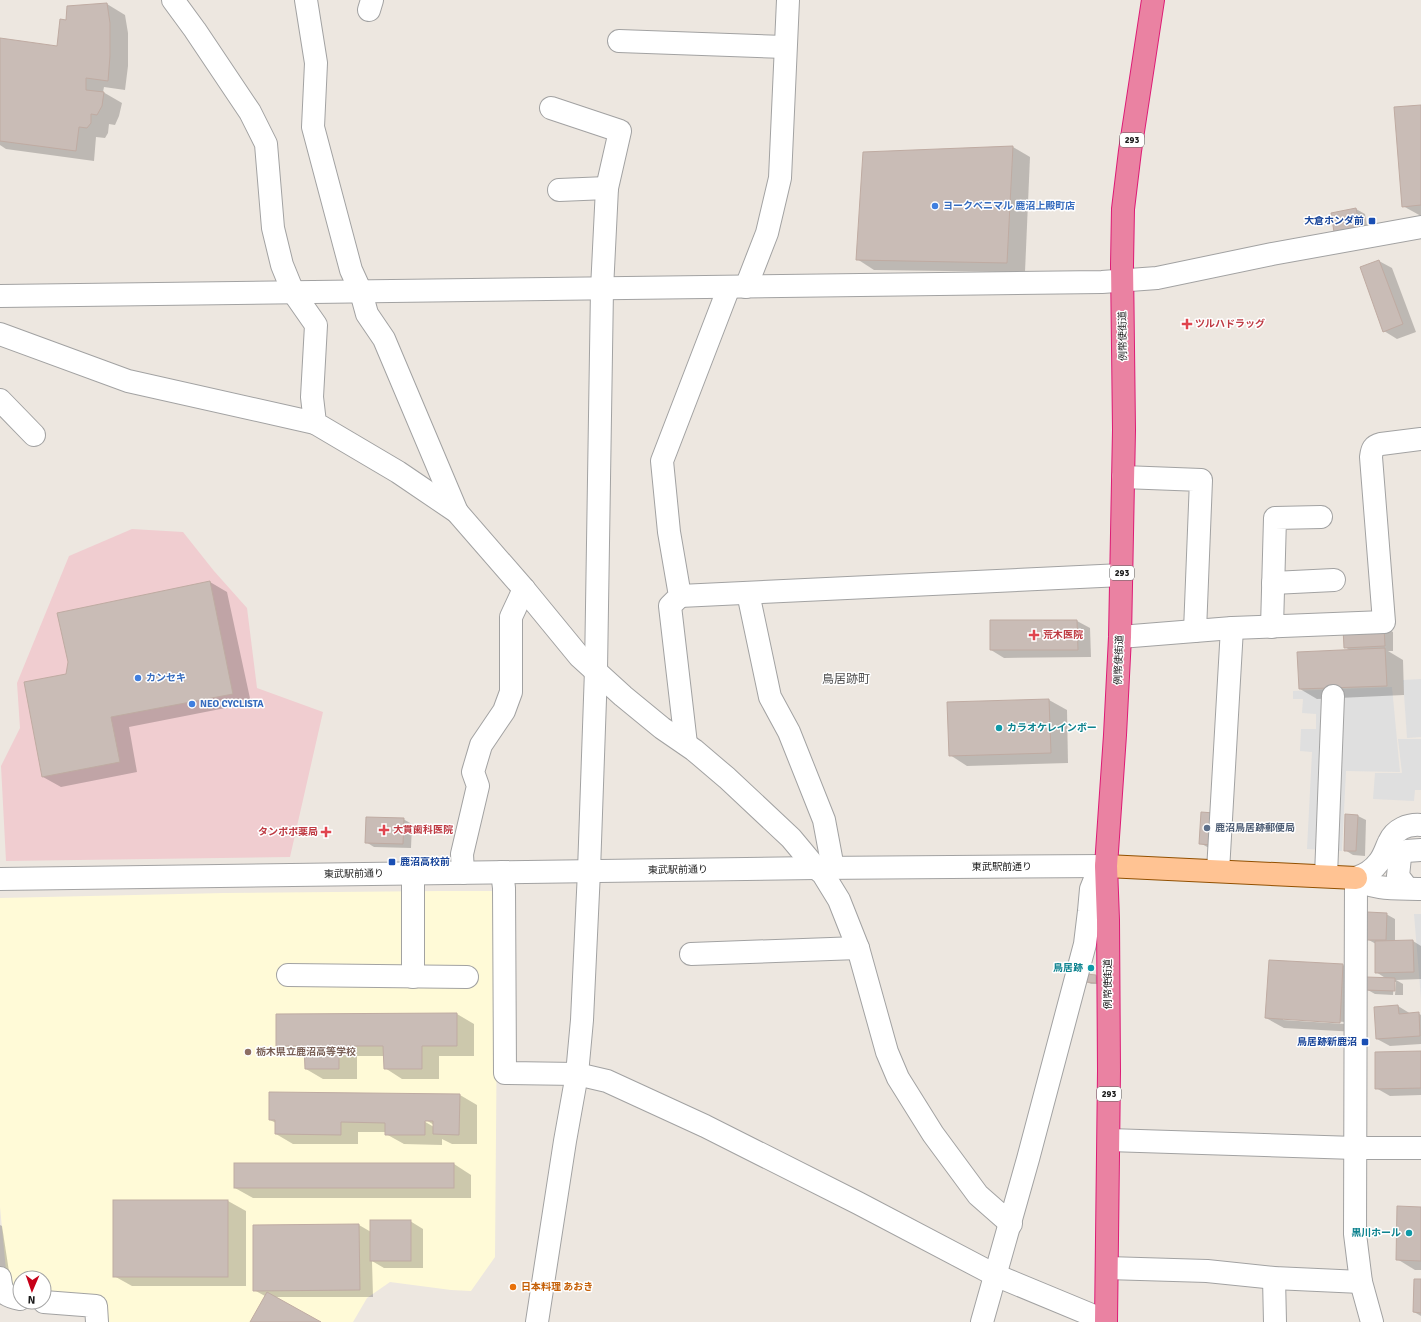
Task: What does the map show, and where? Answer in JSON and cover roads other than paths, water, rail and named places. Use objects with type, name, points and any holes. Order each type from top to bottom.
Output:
[{"type":"highway","name":"例幣使街道","points":[[1106,1322],[1109,1140],[1106,866],[1115,734],[1122,575],[1124,370],[1122,234],[1124,196],[1130,151],[1154,0]]},
{"type":"main road","name":"東武駅前通り","points":[[1106,866],[1356,878]]},
{"type":"street","points":[[172,0],[195,30],[250,112],[266,144],[273,228],[282,265],[293,292],[316,324],[312,398],[315,423]]},
{"type":"street","points":[[306,0],[316,63],[313,127],[351,270],[361,292],[367,314],[384,339],[457,512]]},
{"type":"street","points":[[680,596],[669,532],[662,461],[738,287],[767,232],[780,178],[788,0]]},
{"type":"street","points":[[619,41],[786,47]]},
{"type":"street","points":[[537,1322],[577,1074],[582,1020],[596,670],[602,289],[607,188],[620,131],[551,108]]},
{"type":"street","points":[[559,190],[607,188]]},
{"type":"street","points":[[0,296],[602,289],[1122,280],[1157,278],[1272,254],[1421,227]]},
{"type":"street","points":[[0,334],[128,381],[315,423],[398,472],[457,512],[524,589],[579,656],[623,696],[662,728],[686,744],[727,778],[825,868]]},
{"type":"street","points":[[0,400],[34,435]]},
{"type":"street","points":[[1120,637],[1232,628],[1384,622],[1371,457],[1372,448],[1375,445],[1421,439]]},
{"type":"street","points":[[1123,477],[1201,480],[1195,631]]},
{"type":"street","points":[[1272,627],[1275,518],[1321,517]]},
{"type":"street","points":[[686,744],[670,606],[680,596],[1122,575]]},
{"type":"street","points":[[1273,583],[1334,580]]},
{"type":"street","points":[[463,873],[462,854],[478,786],[473,772],[480,744],[504,711],[511,692],[511,617],[524,589]]},
{"type":"street","points":[[748,593],[770,697],[789,732],[824,820],[825,868],[823,874],[839,900],[858,948],[887,1052],[898,1078],[933,1134],[978,1194],[1011,1224]]},
{"type":"street","points":[[1218,871],[1232,628]]},
{"type":"street","points":[[1326,876],[1333,696]]},
{"type":"street","points":[[1356,878],[1365,874],[1380,861],[1390,840],[1397,831],[1410,826],[1421,825]]},
{"type":"street","points":[[1408,888],[1398,876],[1400,857],[1406,851],[1421,850]]},
{"type":"street","points":[[1380,861],[1390,882],[1408,888]]},
{"type":"street","points":[[982,1322],[1011,1224],[1085,944],[1091,889],[1095,879],[1106,866]]},
{"type":"street","name":"東武駅前通り","points":[[0,879],[825,868],[1106,866]]},
{"type":"street","points":[[502,872],[504,888],[505,1072],[577,1074],[607,1081],[704,1126],[858,1203],[995,1275],[1106,1322]]},
{"type":"street","points":[[413,873],[413,977]]},
{"type":"street","points":[[1356,878],[1362,883],[1376,886],[1408,888]]},
{"type":"street","points":[[1356,878],[1355,1234],[1361,1282],[1372,1322]]},
{"type":"street","points":[[691,954],[858,948]]},
{"type":"street","points":[[288,975],[467,978]]},
{"type":"street","points":[[1109,1140],[1355,1148],[1421,1148]]},
{"type":"street","points":[[1107,1268],[1206,1271],[1274,1278],[1361,1282]]},
{"type":"street","points":[[0,1278],[1,1289],[8,1296],[12,1297]]},
{"type":"street","points":[[1274,1278],[1275,1322]]},
{"type":"street","points":[[52,1304],[96,1314]]},
{"type":"place","name":"ヨークベニマル 鹿沼上殿町店","points":[[935,206]]},
{"type":"place","name":"大倉ホンダ前","points":[[1372,221]]},
{"type":"place","name":"ツルハドラッグ","points":[[1187,324]]},
{"type":"place","name":"荒木医院","points":[[1034,635]]},
{"type":"place","name":"カンセキ","points":[[138,678]]},
{"type":"place","name":"NEO CYCLISTA","points":[[192,704]]},
{"type":"place","name":"カラオケレインボー","points":[[999,728]]},
{"type":"place","name":"鹿沼鳥居跡郵便局","points":[[1207,828]]},
{"type":"place","name":"大貫歯科医院","points":[[384,830]]},
{"type":"place","name":"タンポポ薬局","points":[[326,832]]},
{"type":"place","name":"鹿沼高校前","points":[[392,862]]},
{"type":"place","name":"鳥居跡","points":[[1091,968]]},
{"type":"place","name":"鳥居跡新鹿沼","points":[[1365,1042]]},
{"type":"place","name":"栃木県立鹿沼高等学校","points":[[248,1052]]},
{"type":"place","name":"黒川ホール","points":[[1409,1233]]},
{"type":"place","name":"日本料理 あおき","points":[[513,1287]]},
{"type":"district","name":"鳥居跡町","points":[[846,679]]}]
